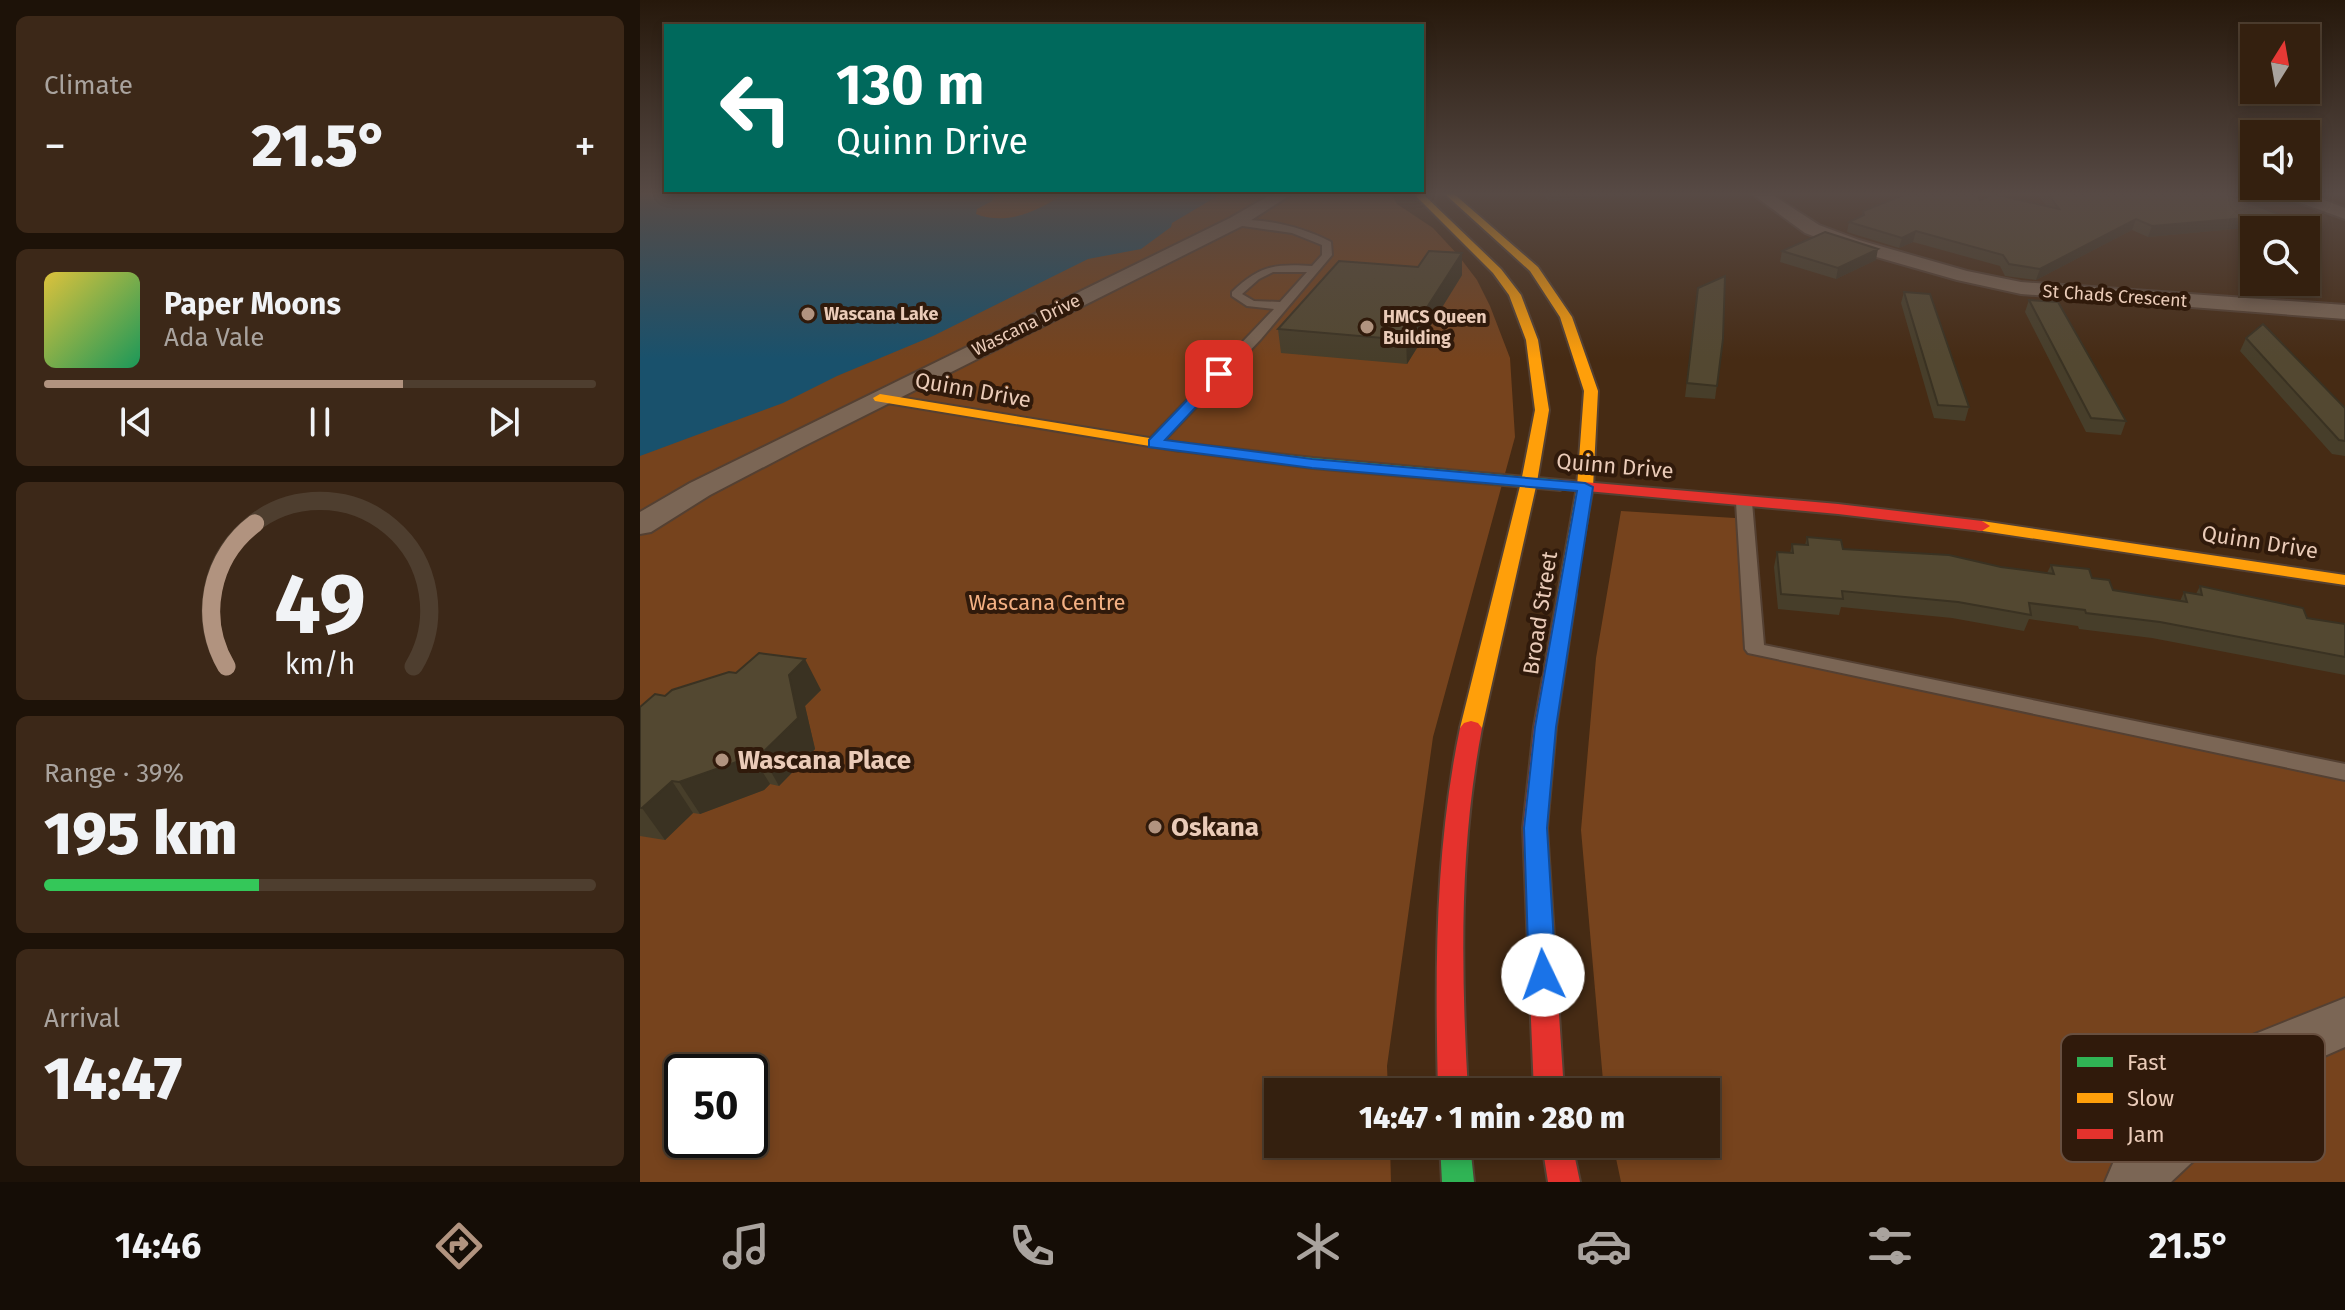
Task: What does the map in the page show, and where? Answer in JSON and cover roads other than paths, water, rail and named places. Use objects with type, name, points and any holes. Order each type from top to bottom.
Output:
[{"type":"main road","name":"Broad Street","points":[[1452,1078],[1447,938],[1463,763],[1529,482],[1542,410],[1532,340],[1515,295],[1475,249]]},
{"type":"main road","name":"Broad Street","points":[[1512,249],[1534,269],[1566,317],[1591,391],[1585,487],[1545,727],[1535,828],[1548,1078]]},
{"type":"main road","name":"Quinn Drive","points":[[880,398],[1154,443],[1312,463],[1836,509],[2083,539],[2345,580]]},
{"type":"main road","points":[[1456,1158],[1458,1182]]},
{"type":"main road","points":[[1560,1158],[1564,1182]]},
{"type":"street","name":"Wascana Drive","points":[[640,525],[700,489],[1181,249]]},
{"type":"street","name":"St Chads Crescent","points":[[1870,249],[1964,276],[2021,288],[2345,312]]},
{"type":"street","points":[[2316,1034],[2345,1022]]},
{"type":"street","points":[[2135,1182],[2149,1162]]},
{"type":"lane","points":[[1154,443],[1283,306],[1329,249]]},
{"type":"lane","points":[[1283,306],[1251,304],[1237,298],[1236,294],[1264,270],[1315,269]]},
{"type":"lane","points":[[1744,502],[1755,649],[2345,772]]},
{"type":"water","name":"Wascana Lake","points":[[640,249],[1140,249],[1088,259],[933,336],[837,376],[783,403],[640,456]]},
{"type":"place","name":"Wascana Lake","points":[[808,314]]},
{"type":"place","name":"HMCS Queen Building","points":[[1367,327]]},
{"type":"place","name":"Wascana Place","points":[[722,760]]},
{"type":"place","name":"Oskana","points":[[1155,827]]},
{"type":"park label","name":"Wascana Centre","points":[[1047,602]]}]
